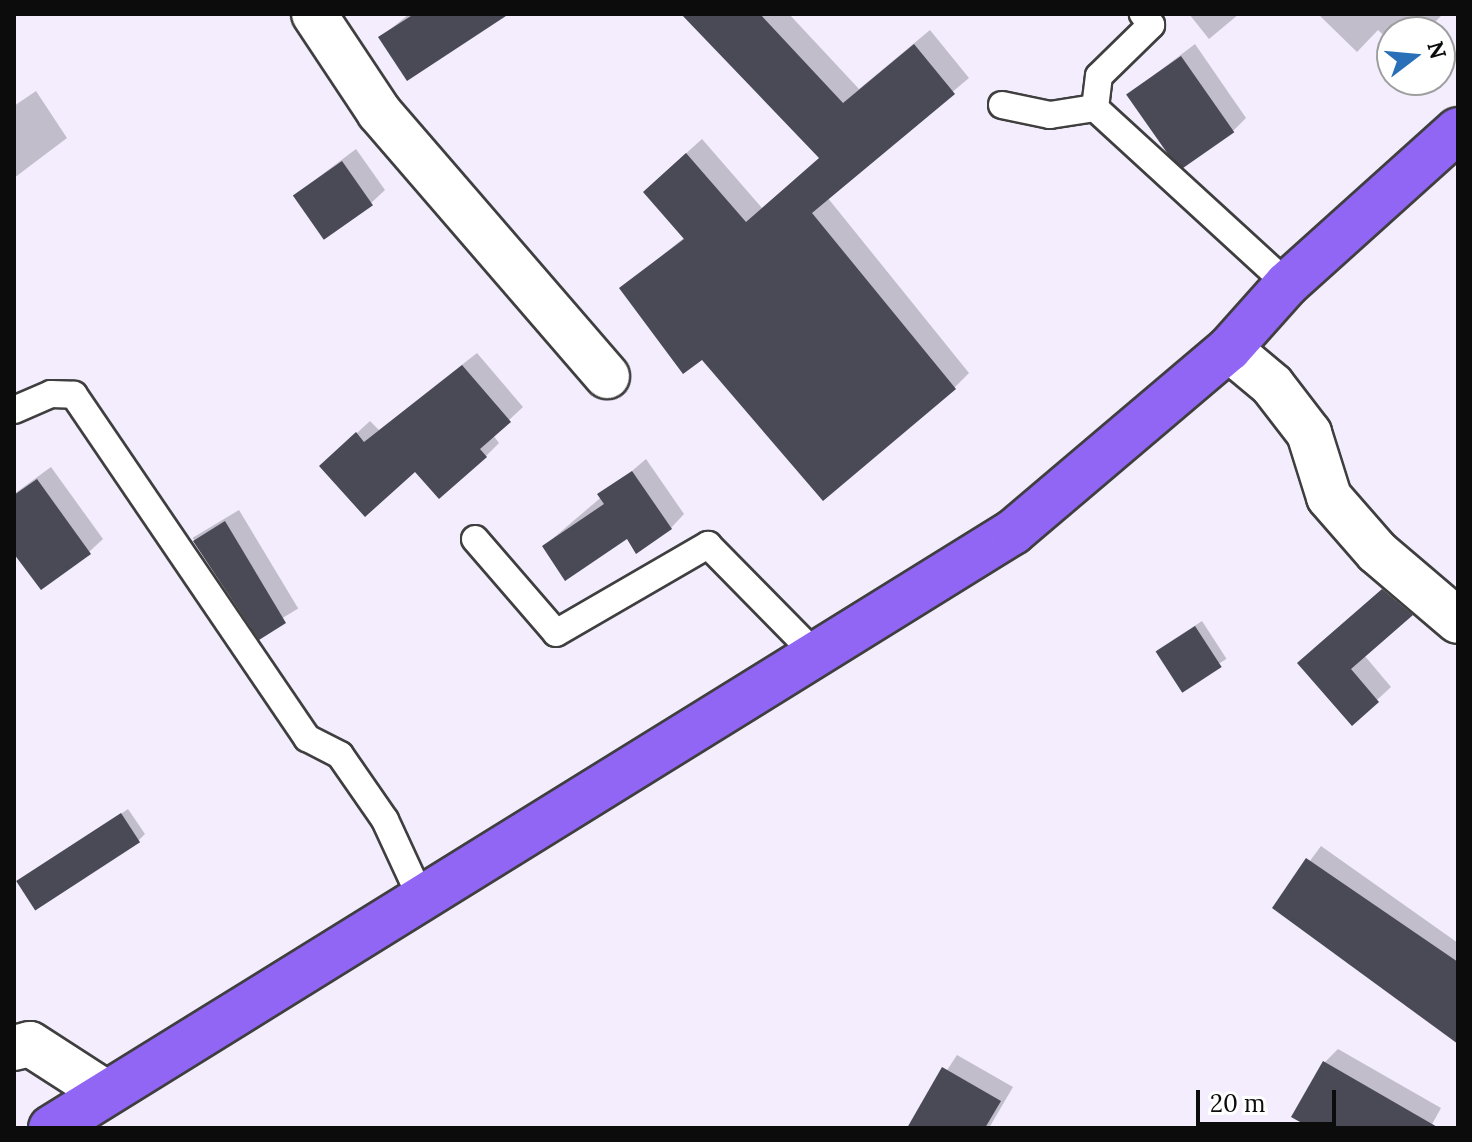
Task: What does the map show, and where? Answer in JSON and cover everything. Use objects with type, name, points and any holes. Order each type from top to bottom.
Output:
[{"type":"main road","points":[[57,1127],[103,1091],[818,657],[1013,532],[1229,349],[1287,284],[1458,130]]},
{"type":"street","points":[[314,14],[379,112],[607,376]]},
{"type":"street","points":[[1229,349],[1272,385],[1309,433],[1329,497],[1377,552],[1458,621]]},
{"type":"street","points":[[14,1048],[30,1044],[103,1091]]},
{"type":"lane","points":[[1095,108],[1099,76],[1151,25],[1143,14]]},
{"type":"lane","points":[[1002,105],[1050,115],[1095,108]]},
{"type":"lane","points":[[1095,108],[1287,284]]},
{"type":"lane","points":[[14,410],[51,394],[74,395],[307,738],[340,755],[385,820],[422,900]]},
{"type":"lane","points":[[475,539],[556,633],[708,545],[818,657]]},
{"type":"building","points":[[414,14],[509,14],[407,81],[378,37]]},
{"type":"building","points":[[681,14],[760,14],[843,103],[914,44],[955,94],[812,213],[956,389],[823,501],[702,360],[683,374],[619,288],[684,239],[643,192],[686,153],[746,222],[819,158]]},
{"type":"building","points":[[1181,56],[1234,132],[1179,171],[1126,94]]},
{"type":"building","points":[[342,161],[373,205],[324,240],[293,195]]},
{"type":"building","points":[[462,365],[511,422],[480,449],[487,457],[439,499],[415,472],[365,517],[319,466],[356,432],[364,442]]},
{"type":"building","points":[[632,471],[672,529],[636,554],[627,539],[565,581],[542,546],[604,504],[597,494]]},
{"type":"building","points":[[37,479],[91,554],[41,590],[14,554],[14,495]]},
{"type":"building","points":[[225,521],[286,623],[259,640],[193,541]]},
{"type":"building","points":[[1382,589],[1413,615],[1351,669],[1379,702],[1352,726],[1297,663]]},
{"type":"building","points":[[1195,626],[1222,667],[1182,693],[1156,652]]},
{"type":"building","points":[[121,813],[140,842],[35,910],[16,881]]},
{"type":"building","points":[[1306,858],[1458,962],[1458,1044],[1272,908]]},
{"type":"building","points":[[1323,1061],[1439,1128],[1311,1128],[1291,1117]]},
{"type":"building","points":[[942,1067],[1001,1101],[985,1128],[907,1128]]}]
